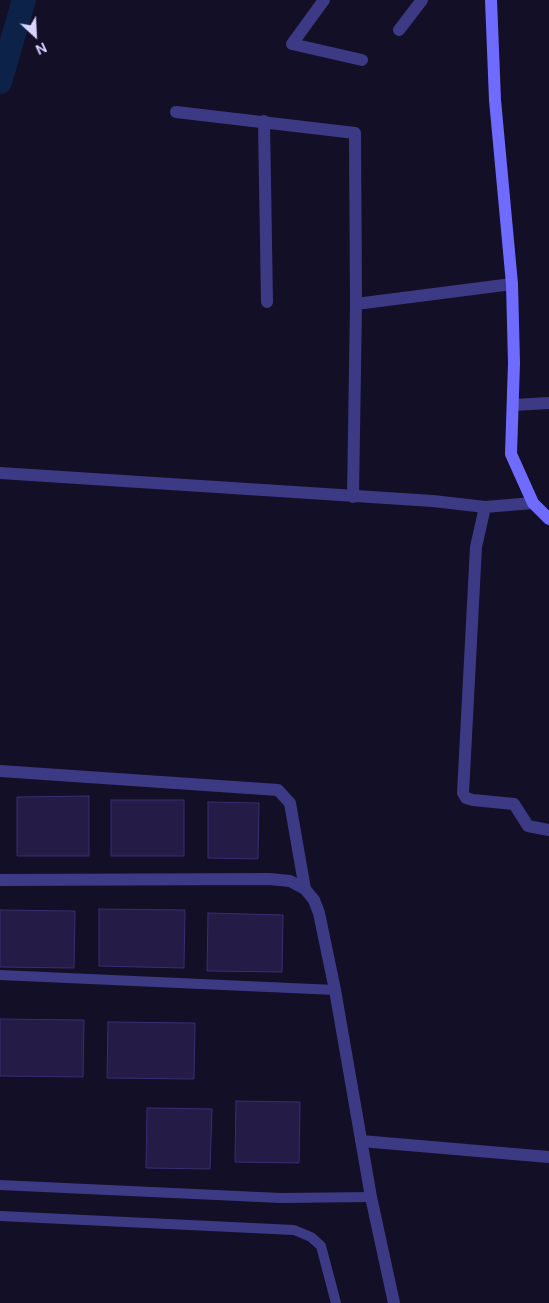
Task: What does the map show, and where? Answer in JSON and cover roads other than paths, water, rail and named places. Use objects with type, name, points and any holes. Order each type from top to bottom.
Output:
[{"type":"street","points":[[324,0],[292,44],[362,60]]},
{"type":"street","points":[[399,30],[422,0]]},
{"type":"street","points":[[491,0],[495,100],[512,284],[513,405],[511,454],[533,503],[549,519]]},
{"type":"street","points":[[176,112],[355,133],[356,304],[353,497]]},
{"type":"street","points":[[264,121],[267,302]]},
{"type":"street","points":[[356,304],[512,284]]},
{"type":"street","points":[[513,405],[549,403]]},
{"type":"street","points":[[0,473],[433,501],[486,507],[533,503]]},
{"type":"street","points":[[486,507],[476,547],[463,793],[466,798],[472,800],[514,804],[528,826],[549,830]]},
{"type":"street","points":[[0,771],[278,790],[290,803],[305,889]]},
{"type":"street","points":[[0,880],[269,878],[290,881],[305,889],[314,900],[319,913],[335,990],[370,1197],[394,1303]]},
{"type":"street","points":[[361,1141],[549,1157]]},
{"type":"lane","points":[[0,975],[335,990]]},
{"type":"lane","points":[[0,1185],[281,1198],[370,1197]]},
{"type":"lane","points":[[0,1216],[294,1230],[311,1236],[320,1246],[336,1303]]},
{"type":"waterway","points":[[0,82],[24,0]]}]
